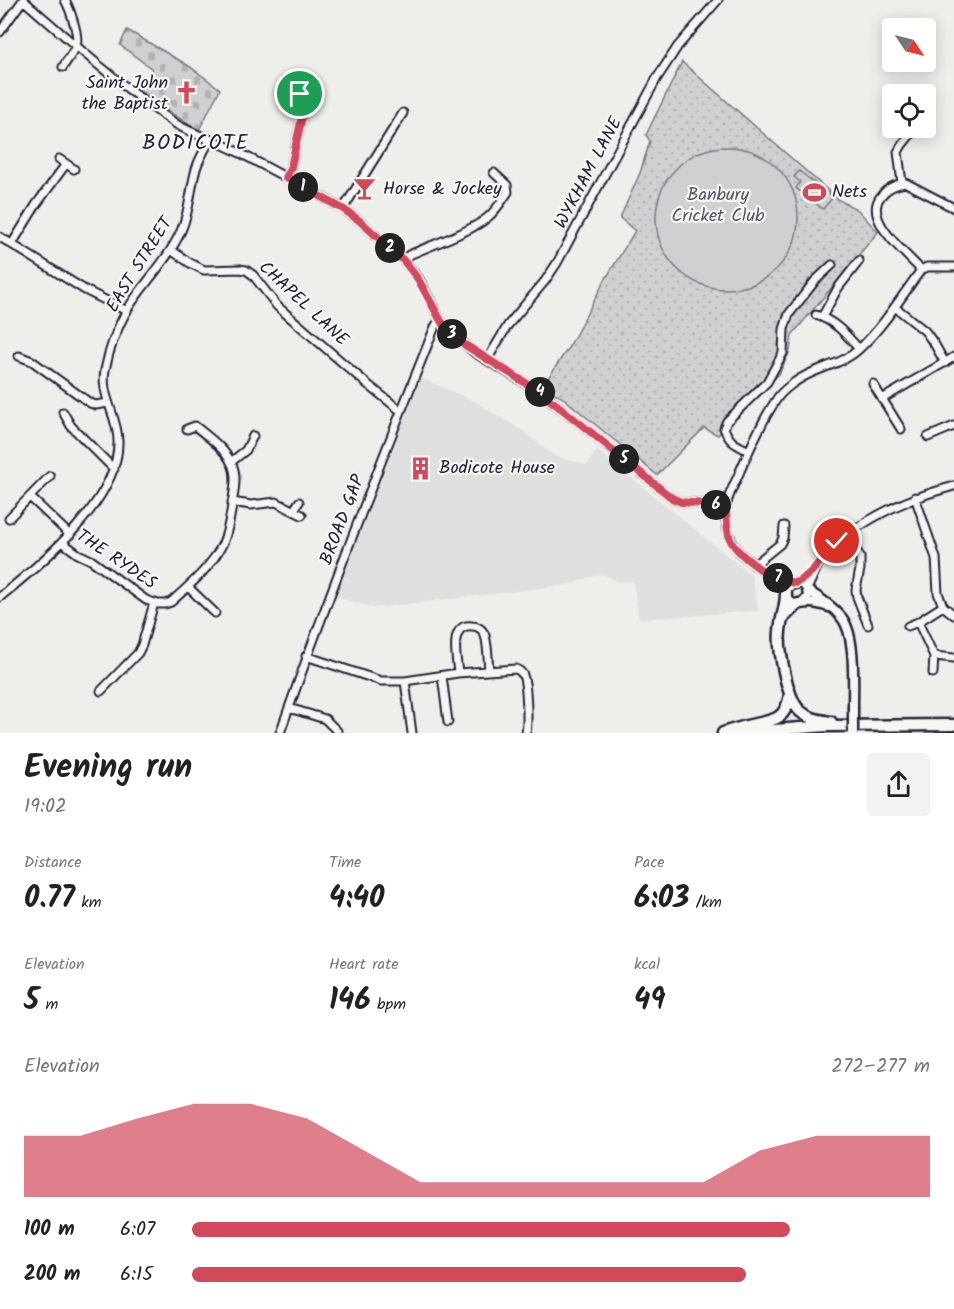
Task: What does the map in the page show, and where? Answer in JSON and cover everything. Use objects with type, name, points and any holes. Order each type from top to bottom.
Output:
[{"type":"main road","points":[[787,593],[780,632],[781,648],[790,695],[795,706],[805,715],[850,729]]},
{"type":"main road","points":[[782,621],[791,610],[800,604]]},
{"type":"main road","points":[[723,733],[776,719],[786,708],[790,695]]},
{"type":"main road","points":[[735,733],[827,726],[850,729],[954,726]]},
{"type":"main road","points":[[827,726],[861,733]]},
{"type":"main road","points":[[927,733],[954,726]]},
{"type":"street","points":[[0,32],[23,0],[76,46],[176,124],[231,149],[343,209],[360,221],[403,260],[418,279],[441,321],[451,333],[487,360],[537,390],[672,498],[681,502],[726,506]]},
{"type":"street","points":[[63,67],[76,46],[77,39],[70,10],[65,0]]},
{"type":"street","name":"WYKHAM LANE","points":[[487,360],[508,325],[557,263],[657,78],[678,46],[718,0]]},
{"type":"street","points":[[286,178],[291,167],[303,110],[299,87]]},
{"type":"street","points":[[343,209],[403,113]]},
{"type":"street","points":[[903,183],[898,152],[908,138]]},
{"type":"street","name":"EAST STREET","points":[[0,597],[70,535],[97,500],[114,469],[118,456],[117,427],[108,403],[104,382],[114,339],[127,311],[171,250],[186,221],[196,168],[210,140]]},
{"type":"street","points":[[59,159],[74,169]]},
{"type":"street","points":[[12,244],[36,205],[66,164]]},
{"type":"street","points":[[403,260],[490,216],[508,192],[507,185],[494,173]]},
{"type":"street","points":[[921,270],[886,231],[876,216],[877,203],[882,194],[890,188],[906,183],[954,208]]},
{"type":"street","points":[[0,237],[85,290],[127,311]]},
{"type":"street","name":"CHAPEL LANE","points":[[171,250],[204,270],[246,270],[253,275],[277,306],[401,411]]},
{"type":"street","points":[[859,261],[819,316],[842,330],[859,349]]},
{"type":"street","points":[[749,451],[733,443],[727,437],[724,428],[727,421],[767,382],[783,353],[784,329],[789,314],[815,281],[832,265]]},
{"type":"street","points":[[850,729],[853,707],[850,638],[842,618],[803,584],[773,576],[754,565],[735,548],[730,539],[726,506],[761,425],[780,395],[796,381],[812,372],[836,364],[859,349],[880,327],[921,270],[927,267],[954,267]]},
{"type":"street","points":[[895,307],[925,331],[945,363]]},
{"type":"street","name":"BROAD GAP","points":[[280,733],[306,657],[401,411],[434,329],[441,321]]},
{"type":"street","points":[[19,356],[32,362],[90,403],[96,405],[108,403]]},
{"type":"street","points":[[882,399],[954,357]]},
{"type":"street","points":[[873,384],[901,429]]},
{"type":"street","points":[[63,412],[71,426],[114,469]]},
{"type":"street","points":[[187,429],[195,426],[199,417]]},
{"type":"street","points":[[195,426],[215,443],[231,462],[246,450],[253,436]]},
{"type":"street","points":[[928,437],[954,426]]},
{"type":"street","name":"THE RYDES","points":[[62,542],[146,600],[165,604],[171,602],[188,587],[219,550],[227,528],[236,481],[231,462]]},
{"type":"street","points":[[9,518],[50,476]]},
{"type":"street","points":[[787,593],[789,586],[810,574],[831,547],[847,534],[879,514],[915,497],[954,486]]},
{"type":"street","points":[[30,497],[70,535]]},
{"type":"street","points":[[915,497],[936,558],[936,586],[943,606],[954,615]]},
{"type":"street","points":[[232,502],[251,505],[276,502],[302,515]]},
{"type":"street","points":[[294,510],[299,502]]},
{"type":"street","points":[[754,565],[780,544],[784,526]]},
{"type":"street","points":[[847,534],[860,557],[856,590],[868,625]]},
{"type":"street","points":[[800,604],[808,597],[808,590],[817,566]]},
{"type":"street","points":[[773,576],[792,603],[819,604],[832,609]]},
{"type":"street","points":[[188,587],[215,613]]},
{"type":"street","name":"THE RYDES","points":[[100,691],[138,653],[154,603]]},
{"type":"street","points":[[908,626],[943,606]]},
{"type":"street","points":[[918,622],[934,656],[933,673]]},
{"type":"street","points":[[458,673],[456,636],[463,627],[468,625],[479,628],[485,635],[489,671]]},
{"type":"street","points":[[934,656],[954,658]]},
{"type":"street","points":[[306,657],[381,681],[405,681],[458,673],[516,669],[523,675],[527,715],[526,733]]},
{"type":"street","points":[[442,676],[448,722]]},
{"type":"street","points":[[405,681],[412,733]]},
{"type":"street","points":[[289,708],[325,719],[337,731]]},
{"type":"shaded area","points":[[421,378],[472,400],[520,429],[554,456],[587,465],[597,450],[751,575],[759,611],[639,619],[633,581],[617,582],[601,574],[575,584],[373,608],[336,596]]},
{"type":"green space","points":[[127,30],[189,66],[220,89],[199,130],[139,89],[152,69],[120,45]]},
{"type":"green space","name":"Banbury Cricket Club","points":[[682,62],[839,200],[858,210],[878,232],[792,335],[790,351],[779,374],[718,435],[704,428],[657,475],[563,398],[543,386],[570,345],[606,278],[635,231],[620,218],[640,173],[650,141],[646,135]]},
{"type":"green space","name":"Banbury Cricket Club","points":[[727,147],[754,152],[777,168],[793,191],[798,218],[793,245],[777,268],[754,284],[727,289],[700,284],[677,268],[661,245],[656,218],[661,191],[677,168],[700,152]]},
{"type":"green space","name":"Nets","points":[[799,171],[833,197],[823,209],[796,188],[800,182],[794,177]]},
{"type":"place","name":"Saint John the Baptist","points":[[186,93]]},
{"type":"place","name":"Horse & Jockey","points":[[365,189]]},
{"type":"place","name":"Nets","points":[[814,192]]},
{"type":"place","name":"Bodicote House","points":[[421,468]]},
{"type":"district","name":"BODICOTE","points":[[196,143]]},
{"type":"route","points":[[300,94],[302,117],[291,167],[286,178],[343,209],[360,221],[403,260],[418,279],[441,321],[465,345],[537,390],[672,498],[681,502],[726,506],[730,539],[735,548],[754,565],[773,576],[796,583],[813,571],[837,541]]}]
